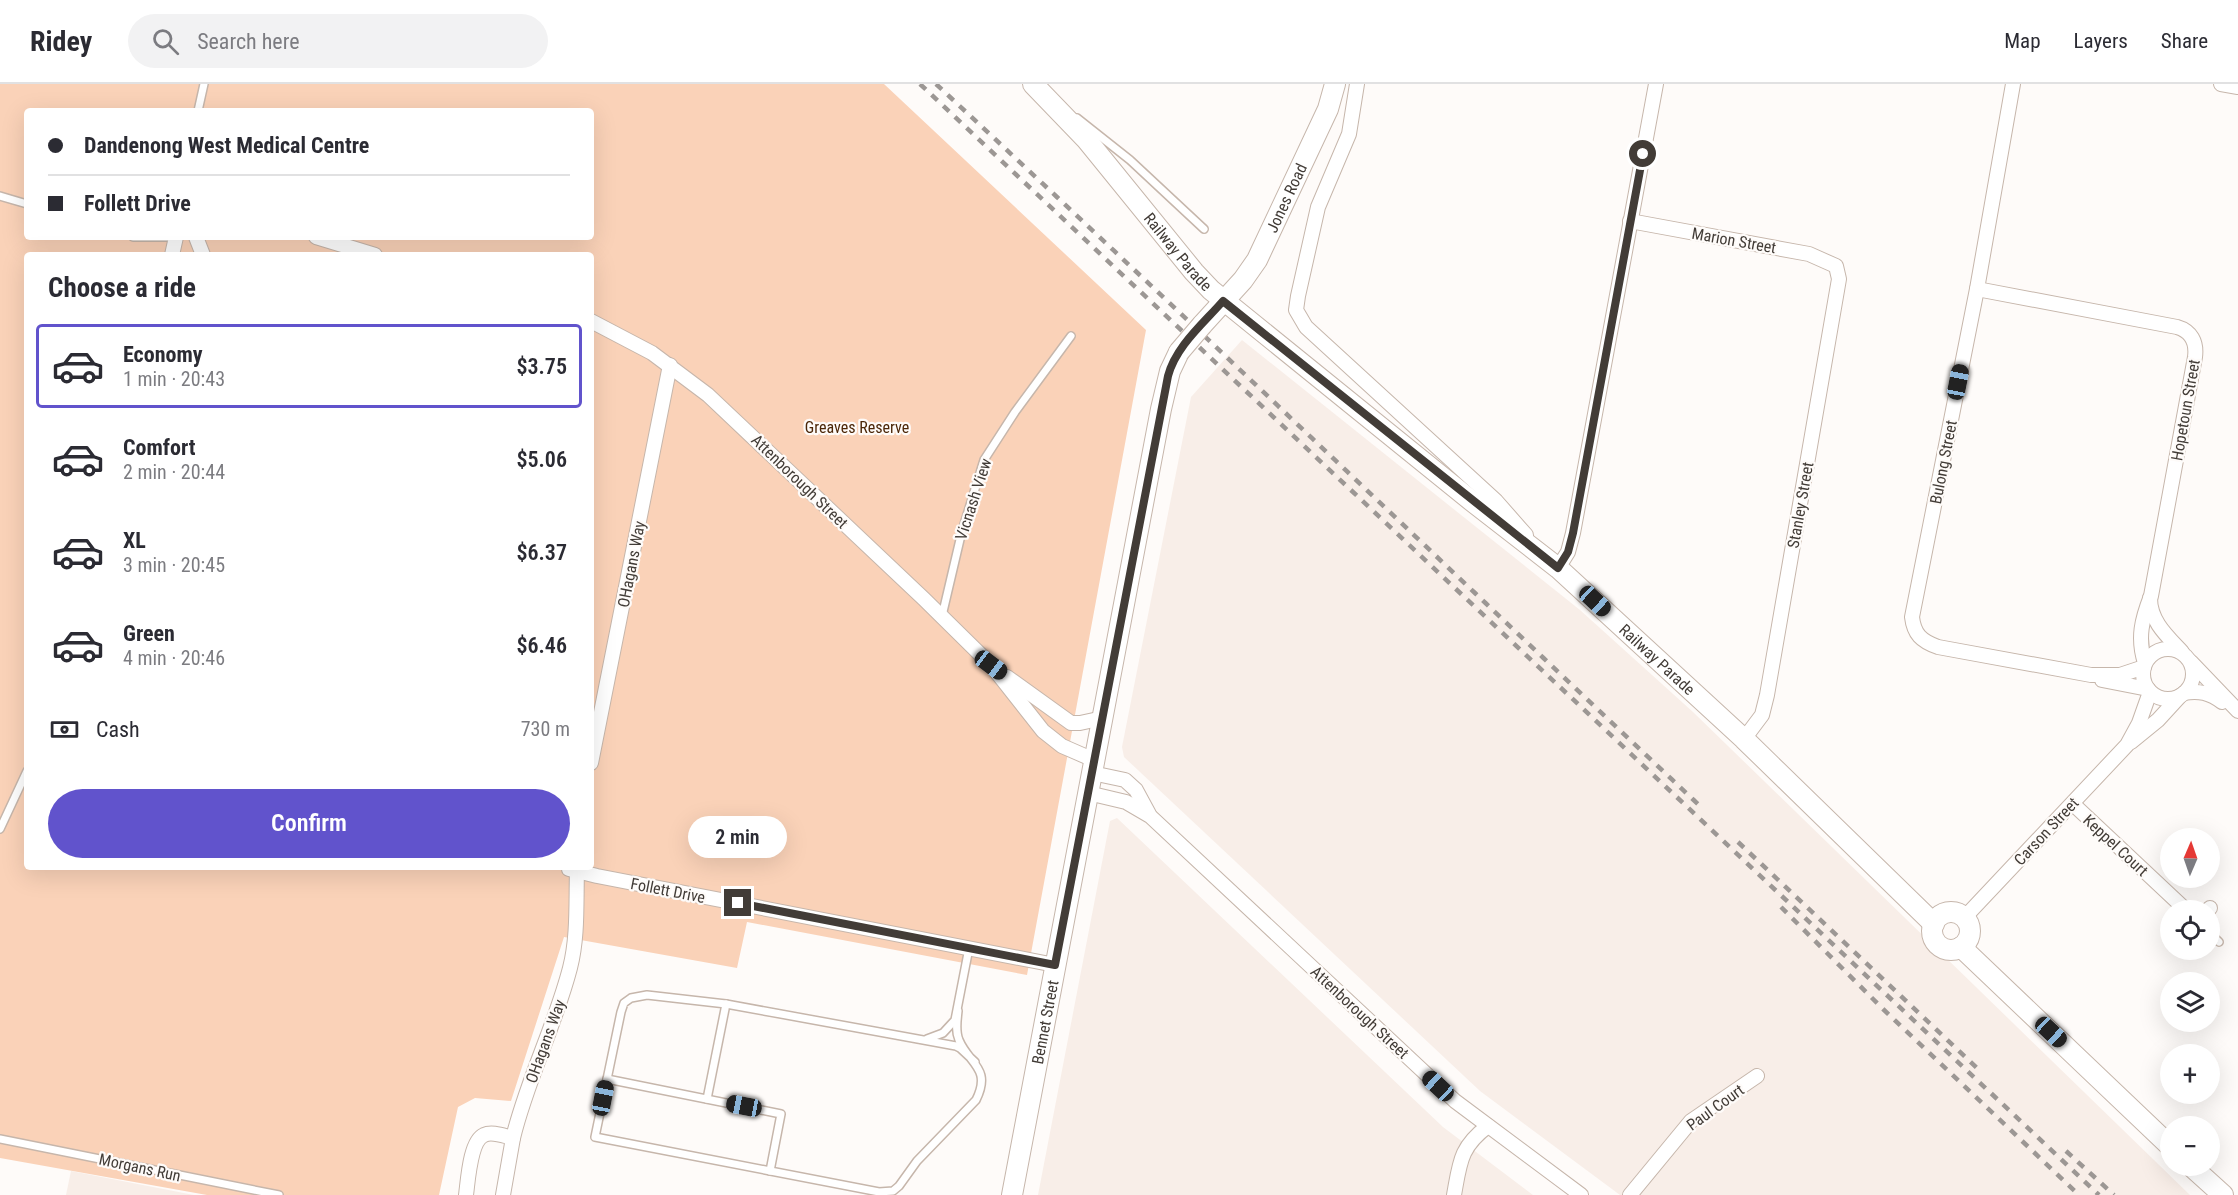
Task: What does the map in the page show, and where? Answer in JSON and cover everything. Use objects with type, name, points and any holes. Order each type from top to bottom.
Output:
[{"type":"main road","name":"Railway Parade","points":[[1033,84],[1086,139],[1194,272],[1223,301],[1473,502],[1540,552],[1744,739],[1934,924]]},
{"type":"main road","name":"Jones Road","points":[[1223,301],[1251,270],[1267,240],[1328,109],[1335,84]]},
{"type":"main road","name":"Bennet Street","points":[[1012,1195],[1161,409],[1170,371],[1179,352],[1223,301]]},
{"type":"main road","points":[[1946,913],[1956,913],[1965,917],[1970,931],[1966,943],[1961,947],[1949,949],[1939,945],[1933,935],[1934,924],[1941,915],[1946,913]]},
{"type":"main road","points":[[1961,947],[2160,1136]]},
{"type":"main road","points":[[2203,1176],[2223,1195]]},
{"type":"street","points":[[1357,84],[1349,134],[1317,211],[1298,296],[1297,314],[1306,327],[1496,501],[1540,552]]},
{"type":"street","points":[[1558,568],[1568,552],[1573,533],[1656,84]]},
{"type":"street","name":"Bulong Street","points":[[2013,84],[1977,289],[1912,617],[1913,629],[1926,643],[2149,691]]},
{"type":"street","points":[[2221,84],[2238,87]]},
{"type":"street","name":"Marion Street","points":[[1630,221],[1809,254],[1836,266]]},
{"type":"street","points":[[326,240],[365,252]]},
{"type":"street","name":"Stanley Street","points":[[1744,739],[1762,715],[1767,695],[1839,279],[1836,266]]},
{"type":"street","name":"Hopetoun Street","points":[[1977,289],[2177,327],[2186,330],[2193,339],[2196,352],[2151,596],[2151,607],[2156,621],[2238,713]]},
{"type":"street","name":"Attenborough Street","points":[[594,322],[633,341],[670,365],[734,418],[991,665],[1043,731],[1093,766],[1125,780],[1136,790],[1150,816]]},
{"type":"street","name":"OHagans Way","points":[[594,748],[670,365]]},
{"type":"street","name":"Hopetoun Street","points":[[2144,665],[2140,630],[2151,596]]},
{"type":"street","points":[[2182,694],[2191,683],[2193,674],[2186,657],[2177,651],[2163,649],[2151,655],[2144,665],[2144,681],[2149,691],[2165,699],[2196,692],[2212,695],[2238,713]]},
{"type":"street","name":"Attenborough Street","points":[[991,665],[1069,722],[1078,724],[1103,718]]},
{"type":"street","name":"Bulong Street","points":[[2083,675],[2117,675],[2144,665]]},
{"type":"street","name":"Carson Street","points":[[2127,745],[2139,723],[2149,691]]},
{"type":"street","name":"Carson Street","points":[[1965,917],[2127,745],[2158,720],[2182,694]]},
{"type":"street","name":"Attenborough Street","points":[[1088,793],[1126,802],[1150,816],[1455,1101],[1581,1195]]},
{"type":"street","name":"Keppel Court","points":[[2073,804],[2175,900]]},
{"type":"street","name":"OHagans Way","points":[[503,1195],[520,1110],[570,968],[575,942],[570,870]]},
{"type":"street","name":"Follett Drive","points":[[580,870],[1055,965]]},
{"type":"street","name":"Paul Court","points":[[1630,1195],[1691,1121],[1757,1076]]},
{"type":"street","points":[[1454,1195],[1465,1149],[1472,1139],[1488,1126]]},
{"type":"street","points":[[466,1195],[473,1152],[478,1139],[490,1134],[513,1138]]},
{"type":"lane","points":[[199,108],[204,84]]},
{"type":"lane","points":[[1033,84],[1120,151],[1204,229]]},
{"type":"lane","points":[[0,196],[24,203]]},
{"type":"lane","name":"Vicnash View","points":[[942,616],[962,531],[984,460],[1015,412],[1071,336]]},
{"type":"lane","points":[[0,829],[24,777]]},
{"type":"lane","points":[[969,948],[957,1030],[959,1041],[975,1062],[979,1069],[981,1078],[976,1100],[923,1154],[893,1191],[879,1192],[595,1137],[621,1011],[624,1003],[631,998],[647,995],[726,1004],[920,1039],[958,1047],[975,1062]]},
{"type":"lane","points":[[707,1099],[726,1004]]},
{"type":"lane","points":[[920,1039],[936,1037],[946,1031],[958,1011]]},
{"type":"lane","points":[[606,1079],[781,1114],[770,1171]]},
{"type":"lane","name":"Morgans Run","points":[[0,1139],[279,1195]]},
{"type":"shaded area","points":[[1242,340],[1580,610],[1693,712],[2160,1166],[2160,1176],[2170,1176],[2190,1195],[1620,1195],[1480,1091],[1124,757],[1122,747],[1191,397]]},
{"type":"shaded area","points":[[1117,818],[1443,1127],[1533,1195],[1038,1195],[1110,821]]},
{"type":"shaded area","points":[[71,1171],[194,1195],[66,1195]]},
{"type":"green space","name":"Greaves Reserve","points":[[0,84],[884,84],[1146,330],[1027,975],[747,922],[737,968],[564,937],[511,1101],[475,1098],[458,1107],[439,1195],[207,1195],[0,1158]]},
{"type":"railway","points":[[920,84],[2099,1195]]},
{"type":"railway","points":[[936,84],[1699,805]]},
{"type":"railway","points":[[1738,842],[1978,1069]]},
{"type":"railway","points":[[1781,907],[1883,1009],[2079,1195]]},
{"type":"railway","points":[[2066,1151],[2114,1195]]},
{"type":"route","points":[[738,903],[1055,965],[1168,376],[1172,363],[1184,345],[1223,301],[1558,568],[1568,552],[1573,533],[1643,154]]}]
